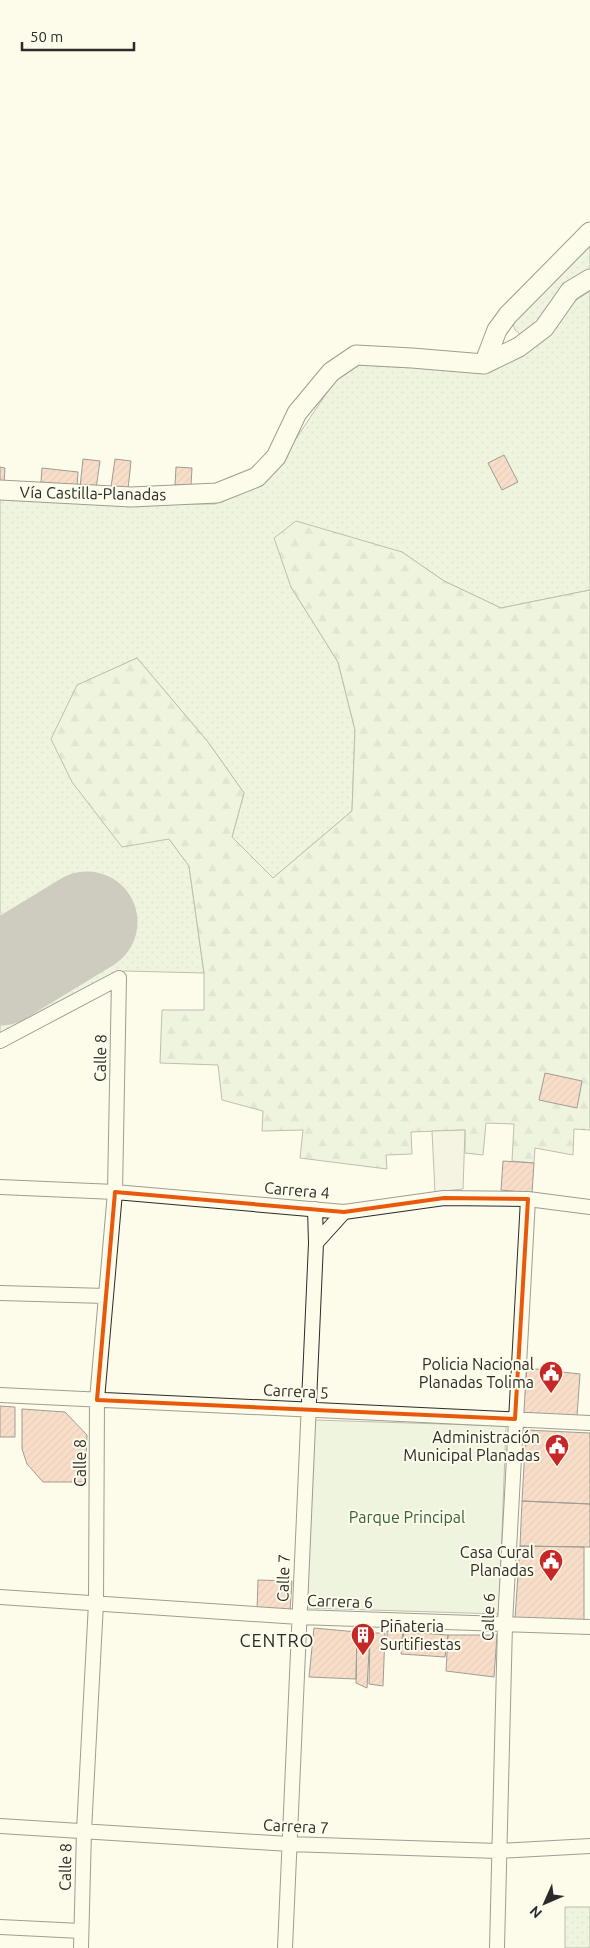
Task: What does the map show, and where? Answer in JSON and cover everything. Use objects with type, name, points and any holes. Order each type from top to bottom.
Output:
[{"type":"main road","points":[[484,364],[497,330],[508,315],[590,232]]},
{"type":"main road","points":[[484,364],[519,347],[544,328],[570,291],[590,279]]},
{"type":"main road","name":"Vía Castilla-Planadas","points":[[0,490],[131,497],[217,493],[257,477],[276,457],[297,413],[331,372],[356,355],[484,364]]},
{"type":"street","name":"Calle 8","points":[[0,1041],[119,978],[115,1192],[97,1400],[96,1603],[84,1831],[81,1948]]},
{"type":"street","name":"Carrera 4","points":[[0,1187],[115,1192],[344,1212],[444,1198],[528,1199],[590,1207]]},
{"type":"street","name":"Calle 6","points":[[497,1948],[505,1624],[528,1199]]},
{"type":"street","name":"Calle 7","points":[[285,1948],[288,1844],[316,1243],[315,1209]]},
{"type":"street","points":[[316,1243],[344,1212]]},
{"type":"street","points":[[0,1293],[106,1296]]},
{"type":"street","name":"Carrera 5","points":[[0,1395],[590,1423]]},
{"type":"street","name":"Carrera 6","points":[[0,1597],[299,1616],[590,1627]]},
{"type":"street","name":"Carrera 7","points":[[0,1826],[288,1844],[498,1851],[590,1846]]},
{"type":"street","points":[[0,1927],[81,1931]]},
{"type":"highlighted area","points":[[115,1192],[344,1212],[444,1198],[528,1199],[515,1419],[97,1400]]},
{"type":"green space","points":[[590,243],[590,276],[541,323],[521,335],[515,330],[512,322]]},
{"type":"green space","points":[[590,291],[590,590],[501,608],[444,581],[402,552],[291,587],[338,662],[355,730],[352,811],[273,878],[232,837],[244,793],[208,742],[137,658],[78,685],[169,839],[189,866],[204,973],[125,971],[0,1036],[0,497],[128,504],[215,504],[257,481],[281,461],[336,379],[359,365],[487,371],[546,338],[575,301]]},
{"type":"green space","points":[[296,521],[402,552],[444,581],[501,608],[590,590],[590,1130],[574,1129],[573,1155],[535,1148],[534,1163],[512,1161],[514,1124],[486,1123],[483,1155],[465,1153],[465,1130],[411,1132],[412,1154],[386,1155],[387,1169],[300,1158],[303,1130],[262,1131],[263,1111],[222,1100],[218,1065],[160,1063],[162,1010],[204,1010],[204,973],[189,866],[169,839],[122,847],[72,782],[51,739],[77,685],[137,658],[208,742],[244,793],[232,837],[273,878],[352,811],[355,730],[338,662],[291,587],[274,538]]},
{"type":"green space","name":"Parque Principal","points":[[315,1420],[506,1426],[499,1614],[307,1608]]},
{"type":"green space","points":[[565,1907],[590,1907],[590,1948],[565,1948]]},
{"type":"shaded area","points":[[465,1130],[463,1189],[435,1192],[432,1131]]},
{"type":"building","points":[[504,455],[518,482],[502,490],[488,463]]},
{"type":"building","points":[[83,459],[100,461],[96,489],[80,487]]},
{"type":"building","points":[[115,459],[131,461],[128,489],[111,487]]},
{"type":"building","points":[[0,467],[5,468],[4,483],[0,482]]},
{"type":"building","points":[[176,467],[192,468],[191,485],[175,485]]},
{"type":"building","points":[[42,468],[78,472],[77,487],[41,482]]},
{"type":"building","points":[[545,1073],[582,1081],[577,1108],[539,1100]]},
{"type":"building","points":[[503,1161],[534,1163],[532,1193],[501,1190]]},
{"type":"building","name":"Policia Nacional Planadas Tolima","points":[[527,1368],[580,1374],[577,1416],[523,1414]]},
{"type":"building","points":[[0,1406],[15,1407],[15,1437],[0,1437]]},
{"type":"building","points":[[22,1409],[65,1412],[87,1435],[85,1482],[43,1482],[27,1464],[22,1449]]},
{"type":"building","name":"Administración Municipal Planadas","points":[[526,1430],[590,1433],[590,1504],[522,1501]]},
{"type":"building","points":[[522,1501],[590,1504],[590,1547],[520,1546]]},
{"type":"building","name":"Casa Cural Planadas","points":[[520,1546],[584,1547],[584,1621],[515,1618]]},
{"type":"building","points":[[258,1580],[292,1581],[290,1611],[257,1610]]},
{"type":"building","points":[[314,1628],[357,1632],[356,1679],[309,1677]]},
{"type":"building","points":[[403,1630],[401,1650],[387,1648],[387,1631]]},
{"type":"building","name":"Piñateria Surtifiestas","points":[[357,1632],[370,1633],[367,1688],[356,1683]]},
{"type":"building","points":[[404,1632],[448,1635],[445,1657],[401,1654]]},
{"type":"building","points":[[370,1633],[385,1633],[383,1686],[369,1684]]},
{"type":"building","points":[[448,1635],[497,1635],[494,1677],[446,1671]]},
{"type":"runway","points":[[0,975],[87,922]]},
{"type":"place","name":"Policia Nacional Planadas Tolima","points":[[551,1394]]},
{"type":"place","name":"Administración Municipal Planadas","points":[[557,1467]]},
{"type":"place","name":"Casa Cural Planadas","points":[[551,1582]]},
{"type":"place","name":"Piñateria Surtifiestas","points":[[363,1656]]},
{"type":"district","name":"CENTRO","points":[[277,1640]]}]
